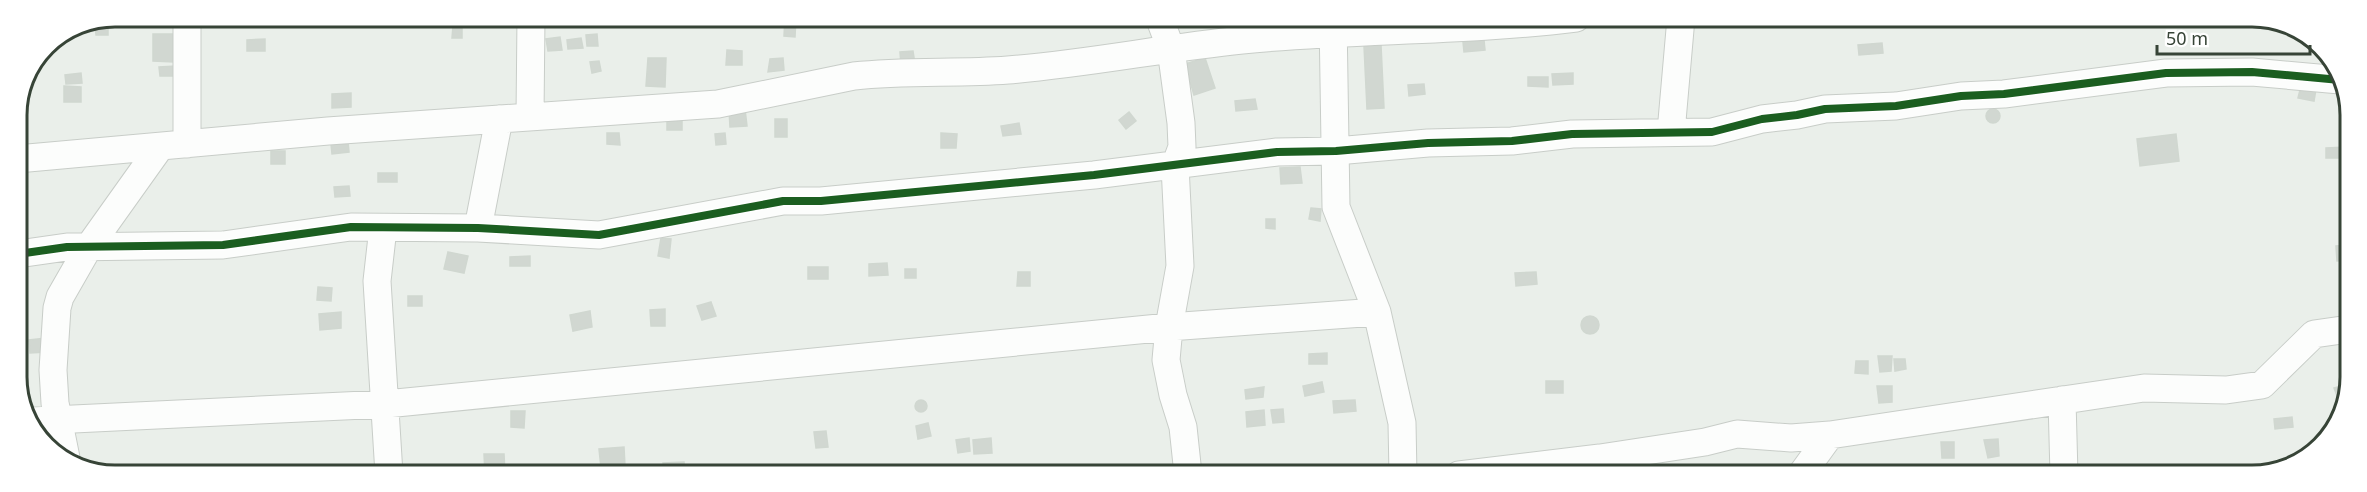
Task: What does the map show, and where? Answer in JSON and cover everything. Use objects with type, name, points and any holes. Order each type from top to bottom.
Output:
[{"type":"street","points":[[187,27],[187,144]]},
{"type":"street","points":[[530,116],[531,27]]},
{"type":"street","points":[[1163,27],[1171,49],[1182,147],[1175,166],[1180,266],[1169,327],[1166,360],[1183,428],[1187,465]]},
{"type":"street","points":[[27,158],[328,130],[718,105],[877,73],[1005,70],[1241,40],[1322,27]]},
{"type":"street","points":[[1334,27],[1336,207],[1377,312],[1402,423],[1402,465]]},
{"type":"street","points":[[1671,132],[1680,27]]},
{"type":"street","points":[[27,252],[52,248],[223,245],[351,227],[478,228],[599,235],[783,201],[820,201],[1175,166],[1239,155],[1336,151],[1428,142],[1512,141],[1572,134],[1712,132],[1762,119],[1825,109],[1896,106],[1961,96],[2004,94],[2166,73],[2252,72],[2332,79]]},
{"type":"street","points":[[478,228],[499,119]]},
{"type":"street","points":[[64,449],[55,403],[53,370],[57,308],[60,297],[88,248],[160,147]]},
{"type":"street","points":[[383,228],[377,280],[389,465]]},
{"type":"street","points":[[39,421],[386,404],[1169,327],[1377,312]]},
{"type":"street","points":[[1542,465],[1705,442],[1737,434],[1791,438],[1830,435],[2144,388],[2226,390],[2262,385],[2314,334],[2340,330]]},
{"type":"street","points":[[2062,400],[2064,465]]},
{"type":"street","points":[[1808,465],[1830,435]]},
{"type":"building","points":[[453,27],[462,27],[462,38],[452,38]]},
{"type":"building","points":[[784,27],[796,27],[795,37],[784,36]]},
{"type":"building","points":[[108,28],[108,35],[96,35],[95,30]]},
{"type":"building","points":[[153,34],[174,34],[174,62],[153,61]]},
{"type":"building","points":[[597,34],[598,46],[587,46],[586,35]]},
{"type":"building","points":[[560,37],[562,50],[548,51],[546,39]]},
{"type":"building","points":[[581,38],[583,48],[568,49],[567,40]]},
{"type":"building","points":[[265,39],[265,51],[247,51],[247,40]]},
{"type":"building","points":[[1484,40],[1485,50],[1464,52],[1463,42]]},
{"type":"building","points":[[1882,43],[1883,53],[1859,55],[1858,45]]},
{"type":"building","points":[[1381,45],[1384,108],[1367,109],[1364,46]]},
{"type":"building","points":[[727,50],[742,51],[742,65],[726,65]]},
{"type":"building","points":[[913,51],[915,64],[901,65],[900,52]]},
{"type":"building","points":[[648,58],[666,58],[665,87],[646,86]]},
{"type":"building","points":[[783,58],[784,70],[768,72],[770,59]]},
{"type":"building","points":[[1205,58],[1215,88],[1194,95],[1185,64]]},
{"type":"building","points":[[599,61],[601,71],[592,73],[590,62]]},
{"type":"building","points":[[176,66],[176,76],[160,76],[159,67]]},
{"type":"building","points":[[81,73],[82,83],[66,84],[65,75]]},
{"type":"building","points":[[1573,73],[1573,84],[1553,85],[1552,74]]},
{"type":"building","points":[[1528,77],[1548,77],[1548,87],[1528,86]]},
{"type":"building","points":[[1424,84],[1425,94],[1409,96],[1408,85]]},
{"type":"building","points":[[64,86],[81,87],[81,102],[64,102]]},
{"type":"building","points":[[2301,86],[2316,89],[2314,101],[2298,98]]},
{"type":"building","points":[[351,93],[351,107],[332,108],[332,94]]},
{"type":"building","points":[[1255,99],[1257,109],[1236,111],[1235,101]]},
{"type":"building","points":[[745,109],[747,126],[730,127],[729,110]]},
{"type":"building","points":[[1990,109],[1996,109],[2000,116],[1996,123],[1990,123],[1986,119],[1986,113]]},
{"type":"building","points":[[1129,112],[1136,121],[1126,129],[1119,120]]},
{"type":"building","points":[[667,114],[682,114],[682,130],[667,130]]},
{"type":"building","points":[[775,119],[787,119],[787,137],[775,137]]},
{"type":"building","points":[[1019,123],[1021,134],[1003,136],[1001,126]]},
{"type":"building","points":[[607,133],[619,133],[620,145],[607,144]]},
{"type":"building","points":[[725,133],[726,144],[716,145],[715,134]]},
{"type":"building","points":[[941,133],[957,134],[956,148],[941,148]]},
{"type":"building","points":[[2176,134],[2179,161],[2140,166],[2137,139]]},
{"type":"building","points":[[348,142],[349,152],[332,154],[331,144]]},
{"type":"building","points":[[2340,147],[2340,158],[2326,158],[2326,148]]},
{"type":"building","points":[[271,151],[285,151],[285,164],[271,164]]},
{"type":"building","points":[[1300,167],[1302,183],[1281,184],[1280,168]]},
{"type":"building","points":[[378,173],[397,173],[397,182],[378,182]]},
{"type":"building","points":[[349,186],[350,196],[335,197],[334,187]]},
{"type":"building","points":[[1311,208],[1321,209],[1320,221],[1309,219]]},
{"type":"building","points":[[1266,219],[1275,219],[1275,229],[1266,228]]},
{"type":"building","points":[[661,238],[671,239],[669,258],[658,256]]},
{"type":"building","points":[[2336,246],[2340,246],[2340,261],[2337,261]]},
{"type":"building","points":[[448,252],[468,256],[464,273],[444,269]]},
{"type":"building","points":[[530,256],[530,266],[510,266],[510,257]]},
{"type":"building","points":[[887,263],[888,275],[869,276],[869,264]]},
{"type":"building","points":[[808,267],[828,267],[828,279],[808,279]]},
{"type":"building","points":[[905,269],[916,269],[916,278],[905,278]]},
{"type":"building","points":[[1018,272],[1030,272],[1030,286],[1017,286]]},
{"type":"building","points":[[1536,272],[1537,284],[1516,286],[1515,273]]},
{"type":"building","points":[[318,287],[332,288],[331,301],[317,300]]},
{"type":"building","points":[[408,296],[422,296],[422,306],[408,306]]},
{"type":"building","points":[[711,302],[716,316],[702,320],[697,306]]},
{"type":"building","points":[[665,309],[665,326],[651,326],[650,310]]},
{"type":"building","points":[[590,311],[592,327],[573,331],[570,315]]},
{"type":"building","points":[[341,312],[341,328],[320,330],[319,314]]},
{"type":"building","points":[[1590,316],[1596,319],[1599,325],[1596,331],[1590,334],[1584,331],[1581,325],[1584,319]]},
{"type":"building","points":[[46,338],[47,352],[30,353],[29,340]]},
{"type":"building","points":[[1327,353],[1327,364],[1309,364],[1309,354]]},
{"type":"building","points":[[1878,356],[1892,356],[1891,371],[1880,372]]},
{"type":"building","points":[[1894,359],[1905,359],[1906,369],[1895,371]]},
{"type":"building","points":[[1856,361],[1868,361],[1868,374],[1855,373]]},
{"type":"building","points":[[1546,381],[1563,381],[1563,393],[1546,393]]},
{"type":"building","points":[[1322,382],[1324,392],[1305,396],[1303,386]]},
{"type":"building","points":[[1877,386],[1892,386],[1892,402],[1879,403]]},
{"type":"building","points":[[1264,387],[1263,397],[1246,399],[1245,390]]},
{"type":"building","points":[[2339,387],[2338,397],[2334,388]]},
{"type":"building","points":[[923,400],[927,406],[923,412],[919,412],[915,404]]},
{"type":"building","points":[[1355,400],[1356,411],[1334,413],[1333,401]]},
{"type":"building","points":[[1283,409],[1284,422],[1273,423],[1271,410]]},
{"type":"building","points":[[1264,410],[1265,425],[1247,427],[1246,412]]},
{"type":"building","points":[[511,411],[525,411],[524,428],[511,427]]},
{"type":"building","points":[[2292,417],[2293,427],[2275,429],[2274,419]]},
{"type":"building","points":[[928,423],[931,436],[918,439],[916,426]]},
{"type":"building","points":[[826,431],[828,447],[816,448],[814,432]]},
{"type":"building","points":[[969,438],[970,451],[958,453],[956,440]]},
{"type":"building","points":[[991,438],[992,453],[974,454],[973,440]]},
{"type":"building","points":[[1998,439],[1999,456],[1988,458],[1984,440]]},
{"type":"building","points":[[1941,442],[1954,442],[1954,458],[1942,458]]},
{"type":"building","points":[[624,447],[625,465],[601,465],[599,449]]},
{"type":"building","points":[[484,454],[504,454],[505,465],[485,465]]},
{"type":"building","points":[[684,462],[684,465],[663,465],[663,463]]},
{"type":"cycle path","points":[[27,253],[67,247],[223,245],[351,227],[478,228],[599,235],[783,201],[821,201],[1094,175],[1277,152],[1336,151],[1428,143],[1512,141],[1572,134],[1712,132],[1762,119],[1825,109],[1896,106],[1961,96],[2004,94],[2166,73],[2252,72],[2332,79]]}]
